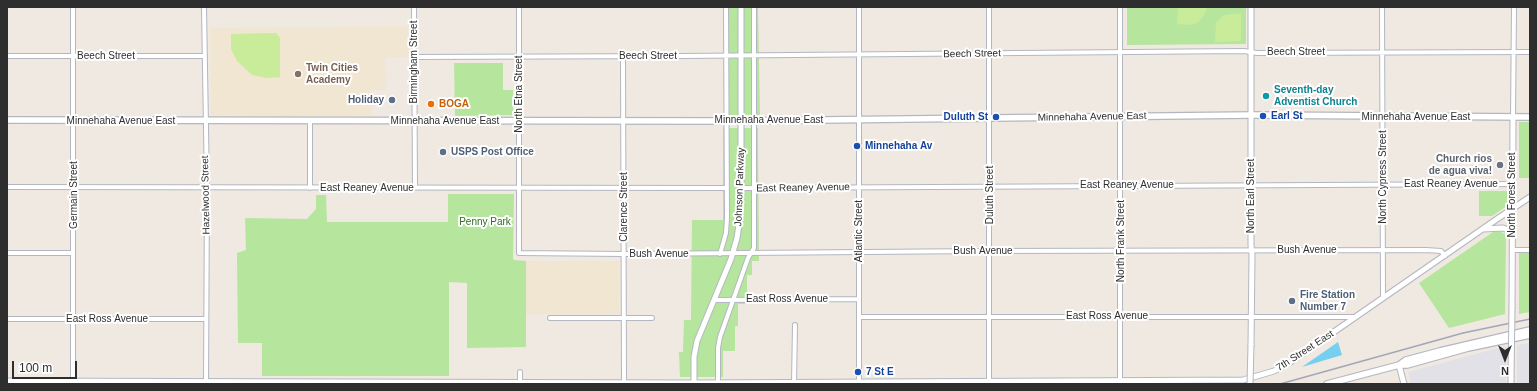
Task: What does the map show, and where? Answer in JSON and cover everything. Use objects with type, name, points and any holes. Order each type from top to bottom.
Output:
[{"type":"main road","name":"Minnehaha Avenue East","points":[[7,120],[755,121],[1252,116],[1530,117]]},
{"type":"main road","points":[[1398,365],[1406,360],[1530,330]]},
{"type":"main road","points":[[1327,384],[1398,365],[1407,365],[1468,348],[1530,335]]},
{"type":"street","name":"Germain Street","points":[[73,7],[73,383]]},
{"type":"street","name":"Hazelwood Street","points":[[204,7],[206,383]]},
{"type":"street","name":"Birmingham Street","points":[[414,7],[415,188]]},
{"type":"street","name":"North Etna Street","points":[[518,7],[519,253]]},
{"type":"street","name":"Johnson Parkway","points":[[720,254],[726,233],[726,7]]},
{"type":"street","name":"Johnson Parkway","points":[[694,383],[694,357],[697,341],[733,254],[740,217],[742,121],[740,7]]},
{"type":"street","name":"Johnson Parkway","points":[[718,382],[718,348],[733,300],[754,248],[754,7]]},
{"type":"street","name":"Atlantic Street","points":[[859,7],[859,382]]},
{"type":"street","name":"Duluth Street","points":[[989,7],[990,382]]},
{"type":"street","name":"North Frank Street","points":[[1120,7],[1120,380]]},
{"type":"street","name":"North Earl Street","points":[[1250,384],[1252,250],[1251,7]]},
{"type":"street","name":"North Cypress Street","points":[[1382,7],[1383,298]]},
{"type":"street","name":"North Forest Street","points":[[1511,384],[1514,7]]},
{"type":"street","name":"Beech Street","points":[[414,57],[726,56],[1244,51],[1530,52]]},
{"type":"street","name":"Beech Street","points":[[7,56],[204,56]]},
{"type":"street","name":"Clarence Street","points":[[623,56],[624,382]]},
{"type":"street","points":[[310,121],[310,188]]},
{"type":"street","name":"East Reaney Avenue","points":[[741,188],[1512,184]]},
{"type":"street","name":"East Reaney Avenue","points":[[7,187],[727,188]]},
{"type":"street","name":"7th Street East","points":[[7,381],[73,383],[794,383],[1243,380],[1279,370],[1482,229],[1530,198]]},
{"type":"street","points":[[1482,229],[1498,227],[1503,228],[1508,230],[1512,236]]},
{"type":"street","name":"Bush Avenue","points":[[519,253],[751,254],[1252,250],[1441,251],[1445,256]]},
{"type":"street","points":[[1512,250],[1530,250]]},
{"type":"street","points":[[7,253],[74,253]]},
{"type":"street","name":"East Ross Avenue","points":[[715,300],[859,299]]},
{"type":"street","name":"East Ross Avenue","points":[[859,317],[1355,317]]},
{"type":"street","name":"East Ross Avenue","points":[[7,318],[206,319]]},
{"type":"street","points":[[550,318],[652,318]]},
{"type":"street","points":[[794,383],[795,325]]},
{"type":"street","points":[[1398,365],[1404,384]]},
{"type":"street","points":[[520,372],[520,382]]},
{"type":"shaded area","name":"Twin Cities Academy","points":[[408,26],[408,57],[385,58],[386,90],[371,90],[372,116],[211,116],[210,28]]},
{"type":"shaded area","points":[[526,261],[619,261],[619,314],[526,314]]},
{"type":"shaded area","points":[[1530,343],[1530,384],[1517,384],[1517,345]]},
{"type":"shaded area","points":[[1506,346],[1506,384],[1411,384],[1408,372]]},
{"type":"green space","points":[[723,7],[758,7],[760,115],[724,115]]},
{"type":"green space","points":[[1127,7],[1246,7],[1246,44],[1127,45]]},
{"type":"green space","points":[[1178,7],[1207,7],[1205,14],[1198,23],[1189,25],[1177,24]]},
{"type":"green space","points":[[1241,13],[1241,39],[1239,41],[1215,42],[1216,22],[1224,15]]},
{"type":"green space","points":[[276,33],[280,38],[280,77],[266,78],[252,75],[237,61],[231,49],[231,34]]},
{"type":"green space","points":[[454,63],[503,63],[503,90],[513,90],[513,115],[455,116]]},
{"type":"green space","points":[[1519,122],[1530,122],[1530,178],[1519,178]]},
{"type":"green space","points":[[723,128],[758,128],[759,261],[752,261],[752,275],[747,275],[747,304],[738,304],[738,326],[735,326],[735,351],[723,351],[723,377],[680,377],[679,352],[683,352],[684,320],[691,320],[692,220],[723,220]]},
{"type":"green space","points":[[1479,191],[1507,191],[1507,206],[1492,216],[1479,216]]},
{"type":"green space","name":"Penny Park","points":[[448,194],[514,194],[513,259],[526,261],[526,347],[467,348],[467,283],[449,282],[449,376],[262,376],[262,343],[238,343],[237,253],[246,250],[245,218],[307,219],[316,209],[316,195],[326,195],[327,222],[448,222]]},
{"type":"green space","points":[[1493,232],[1501,232],[1505,234],[1506,237],[1505,314],[1449,328],[1419,283]]},
{"type":"green space","points":[[1519,253],[1530,253],[1530,312],[1519,314]]},
{"type":"water","points":[[1338,342],[1342,355],[1302,367]]},
{"type":"railway","points":[[1280,384],[1463,333],[1530,319]]},
{"type":"place","name":"Twin Cities Academy","points":[[298,74]]},
{"type":"place","name":"Seventh-day Adventist Church","points":[[1266,96]]},
{"type":"place","name":"Holiday","points":[[392,100]]},
{"type":"place","name":"BOGA","points":[[431,104]]},
{"type":"place","name":"Earl St","points":[[1263,116]]},
{"type":"place","name":"Duluth St","points":[[996,117]]},
{"type":"place","name":"Minnehaha Av","points":[[857,146]]},
{"type":"place","name":"USPS Post Office","points":[[443,152]]},
{"type":"place","name":"Church rios de agua viva!","points":[[1500,165]]},
{"type":"place","name":"Fire Station Number 7","points":[[1292,301]]},
{"type":"place","name":"7 St E","points":[[858,372]]}]
